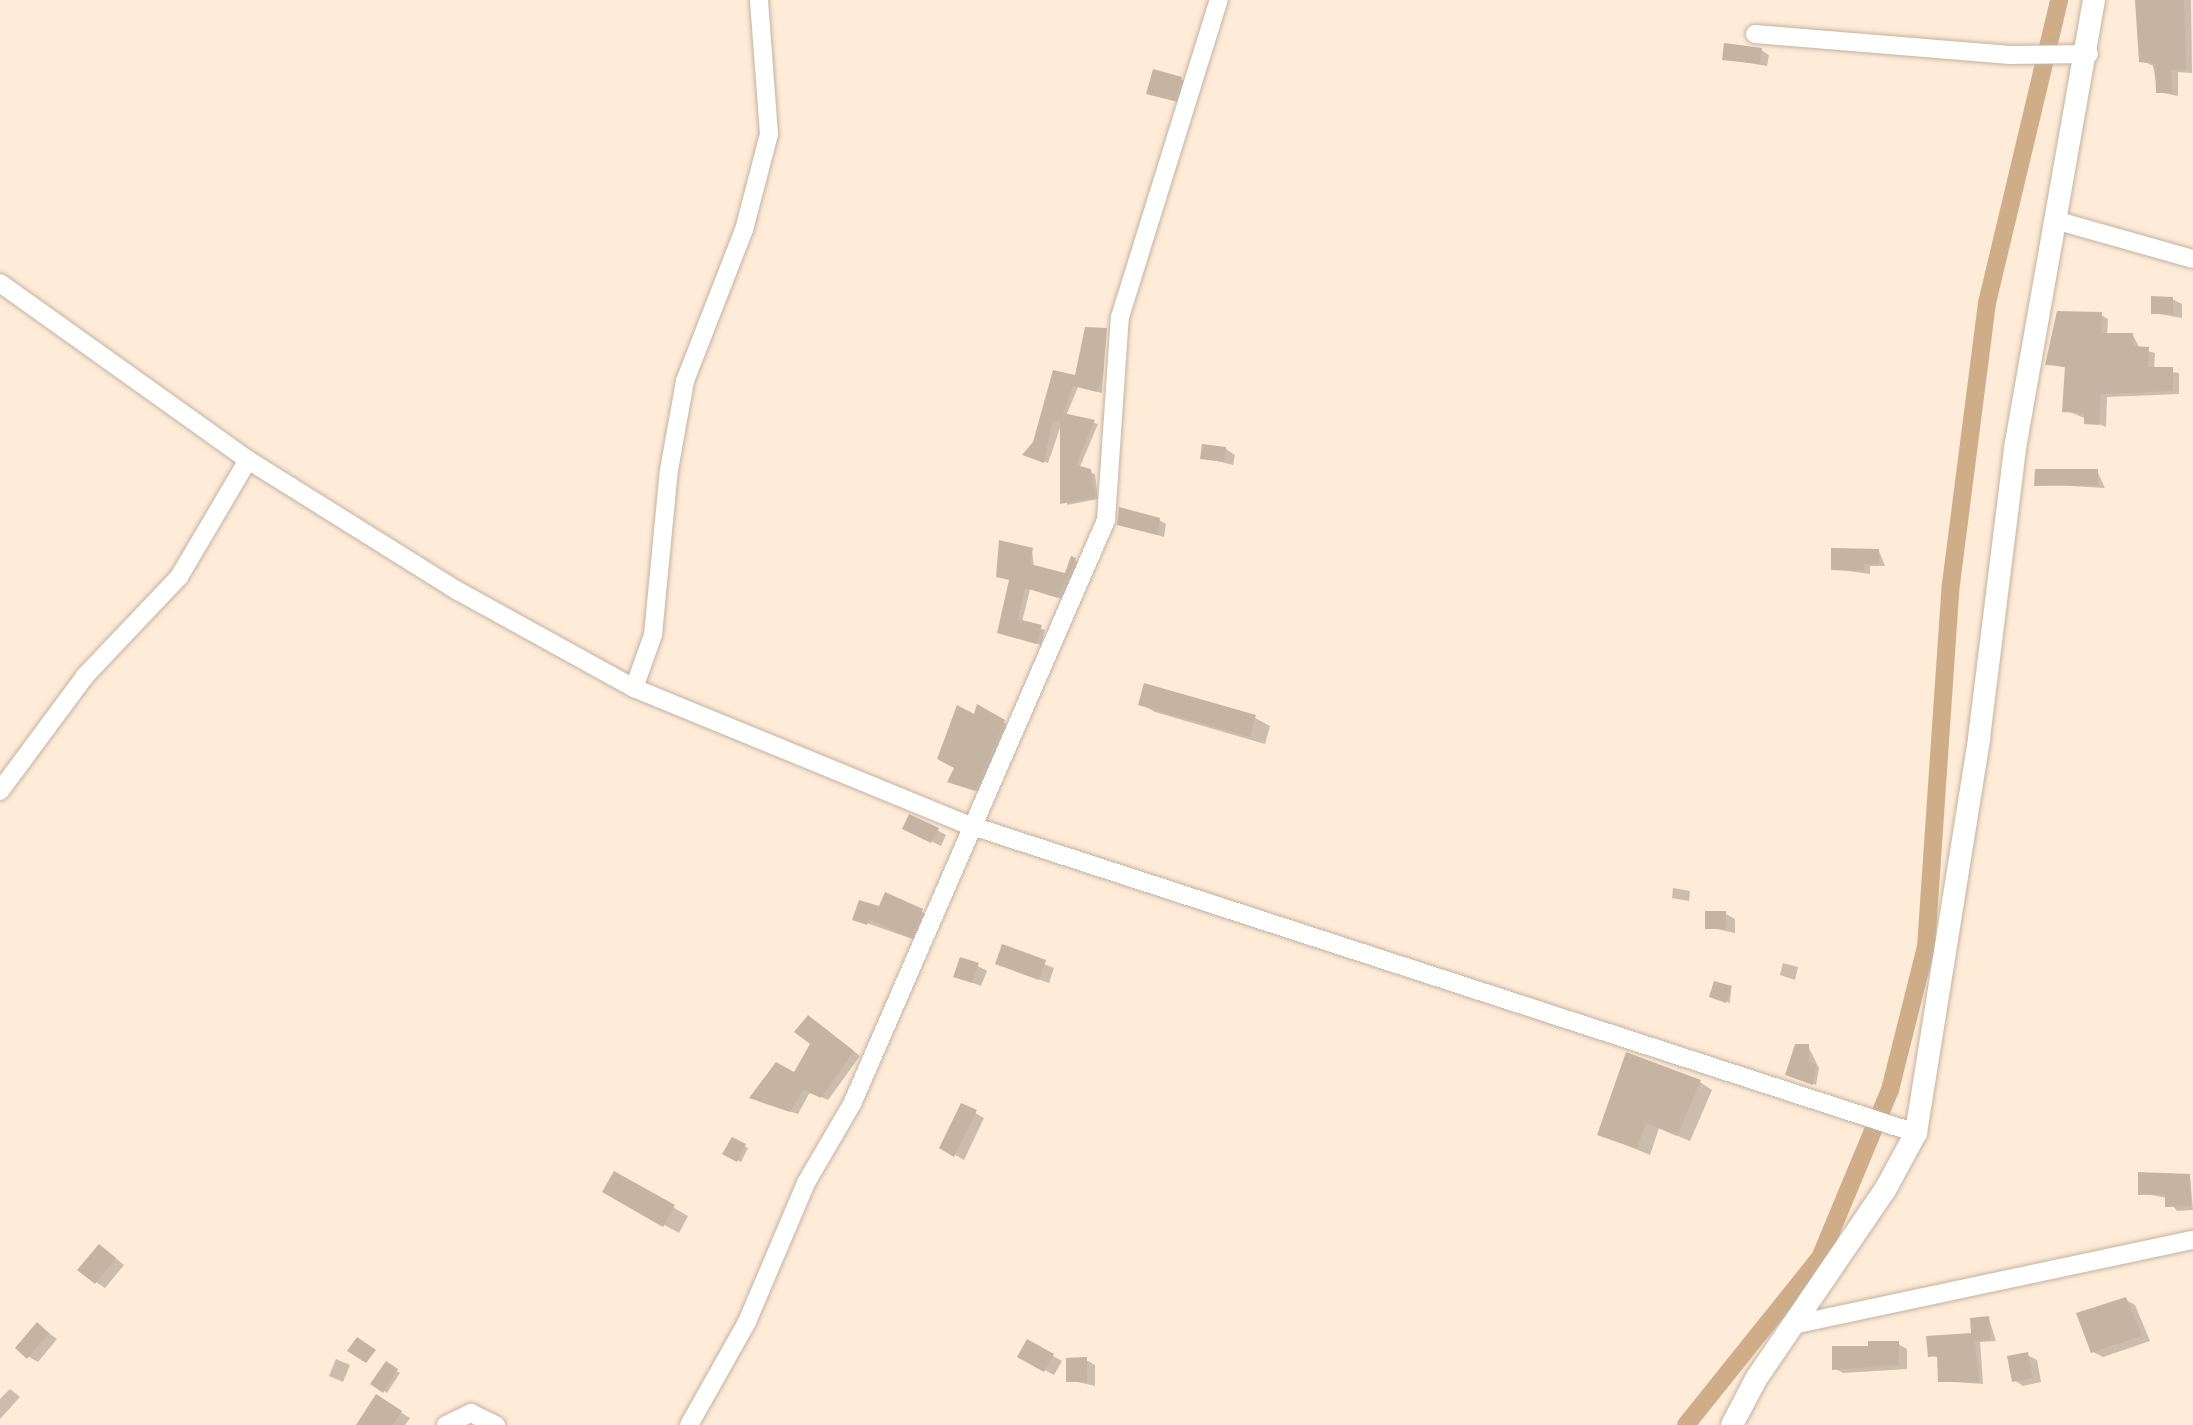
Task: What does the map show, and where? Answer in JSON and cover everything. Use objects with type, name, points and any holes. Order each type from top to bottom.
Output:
[{"type":"main road","points":[[1732,1425],[1797,1324],[1907,1129],[2054,220],[2089,54],[2094,0]]},
{"type":"street","points":[[634,688],[653,635],[686,382],[744,230],[769,134],[759,0]]},
{"type":"street","points":[[688,1425],[747,1322],[806,1183],[852,1104],[1106,520],[1120,317],[1219,0]]},
{"type":"street","points":[[1755,34],[2010,54],[2089,54]]},
{"type":"street","points":[[2054,220],[2193,259]]},
{"type":"street","points":[[0,283],[248,460],[458,591],[634,688],[974,826],[1907,1129]]},
{"type":"street","points":[[0,791],[85,676],[179,576],[248,460]]},
{"type":"street","points":[[1797,1324],[2193,1240]]},
{"type":"street","points":[[446,1425],[470,1413],[496,1425]]},
{"type":"building","points":[[2135,0],[2184,0],[2186,70],[2171,70],[2172,93],[2156,93],[2155,64],[2139,62]]},
{"type":"building","points":[[1724,43],[1762,48],[1760,64],[1722,60]]},
{"type":"building","points":[[1153,69],[1182,77],[1174,101],[1146,94]]},
{"type":"building","points":[[2151,296],[2173,297],[2173,314],[2151,314]]},
{"type":"building","points":[[2057,311],[2102,312],[2101,333],[2133,333],[2133,346],[2149,347],[2148,367],[2173,367],[2173,391],[2101,394],[2099,425],[2084,424],[2084,413],[2062,412],[2065,366],[2045,365]]},
{"type":"building","points":[[1085,327],[1107,328],[1103,377],[1097,392],[1073,386],[1063,413],[1095,420],[1076,465],[1091,469],[1095,498],[1060,504],[1060,420],[1052,422],[1044,463],[1022,455],[1033,442],[1053,370],[1075,375]]},
{"type":"building","points":[[1202,444],[1226,447],[1224,462],[1200,459]]},
{"type":"building","points":[[2035,469],[2098,469],[2098,485],[2034,486]]},
{"type":"building","points":[[1119,507],[1160,518],[1157,535],[1117,525]]},
{"type":"building","points":[[999,540],[1033,548],[1030,564],[1065,573],[1071,556],[1076,558],[1058,598],[1025,588],[1018,619],[1042,625],[1036,644],[997,633],[1009,580],[996,577]]},
{"type":"building","points":[[1831,548],[1879,549],[1879,564],[1864,564],[1864,571],[1831,570]]},
{"type":"building","points":[[1144,683],[1256,715],[1250,737],[1138,705]]},
{"type":"building","points":[[977,704],[1005,720],[975,791],[947,782],[954,768],[937,759],[957,705],[974,714]]},
{"type":"building","points":[[909,814],[939,828],[931,843],[902,829]]},
{"type":"building","points":[[885,892],[923,909],[911,938],[869,919],[867,925],[852,920],[859,900],[879,906]]},
{"type":"building","points":[[1705,911],[1726,911],[1726,929],[1705,929]]},
{"type":"building","points":[[1002,944],[1046,960],[1039,980],[995,964]]},
{"type":"building","points":[[960,957],[979,963],[972,983],[953,977]]},
{"type":"building","points":[[1714,981],[1732,986],[1726,1003],[1709,997]]},
{"type":"building","points":[[808,1015],[854,1051],[821,1098],[803,1090],[790,1112],[749,1098],[776,1062],[794,1072],[810,1044],[794,1032]]},
{"type":"building","points":[[1795,1044],[1809,1044],[1809,1062],[1816,1064],[1813,1085],[1785,1075]]},
{"type":"building","points":[[1626,1052],[1701,1080],[1677,1136],[1646,1123],[1637,1149],[1597,1135]]},
{"type":"building","points":[[961,1103],[977,1110],[954,1157],[939,1148]]},
{"type":"building","points":[[732,1137],[746,1144],[737,1162],[722,1154]]},
{"type":"building","points":[[614,1171],[675,1205],[663,1227],[602,1192]]},
{"type":"building","points":[[2138,1172],[2190,1174],[2191,1206],[2165,1207],[2165,1194],[2138,1195]]},
{"type":"building","points":[[99,1244],[116,1258],[95,1284],[77,1270]]},
{"type":"building","points":[[2126,1297],[2142,1336],[2091,1353],[2076,1313]]},
{"type":"building","points":[[1989,1316],[1991,1339],[1975,1341],[1979,1382],[1938,1382],[1937,1356],[1928,1357],[1926,1336],[1971,1333],[1970,1318]]},
{"type":"building","points":[[37,1322],[49,1333],[27,1359],[15,1348]]},
{"type":"building","points":[[357,1337],[376,1350],[366,1363],[347,1351]]},
{"type":"building","points":[[1027,1339],[1054,1354],[1044,1372],[1017,1357]]},
{"type":"building","points":[[1868,1341],[1899,1341],[1899,1365],[1832,1370],[1832,1346],[1868,1346]]},
{"type":"building","points":[[2028,1352],[2033,1378],[2012,1382],[2007,1356]]},
{"type":"building","points":[[1087,1357],[1087,1382],[1066,1382],[1066,1358]]},
{"type":"building","points":[[386,1361],[398,1369],[383,1393],[370,1384]]},
{"type":"building","points":[[376,1394],[402,1411],[393,1425],[356,1425]]},
{"type":"waterway","points":[[1686,1425],[1820,1258],[1890,1090],[1926,947],[1951,584],[1987,303],[2059,0]]}]
